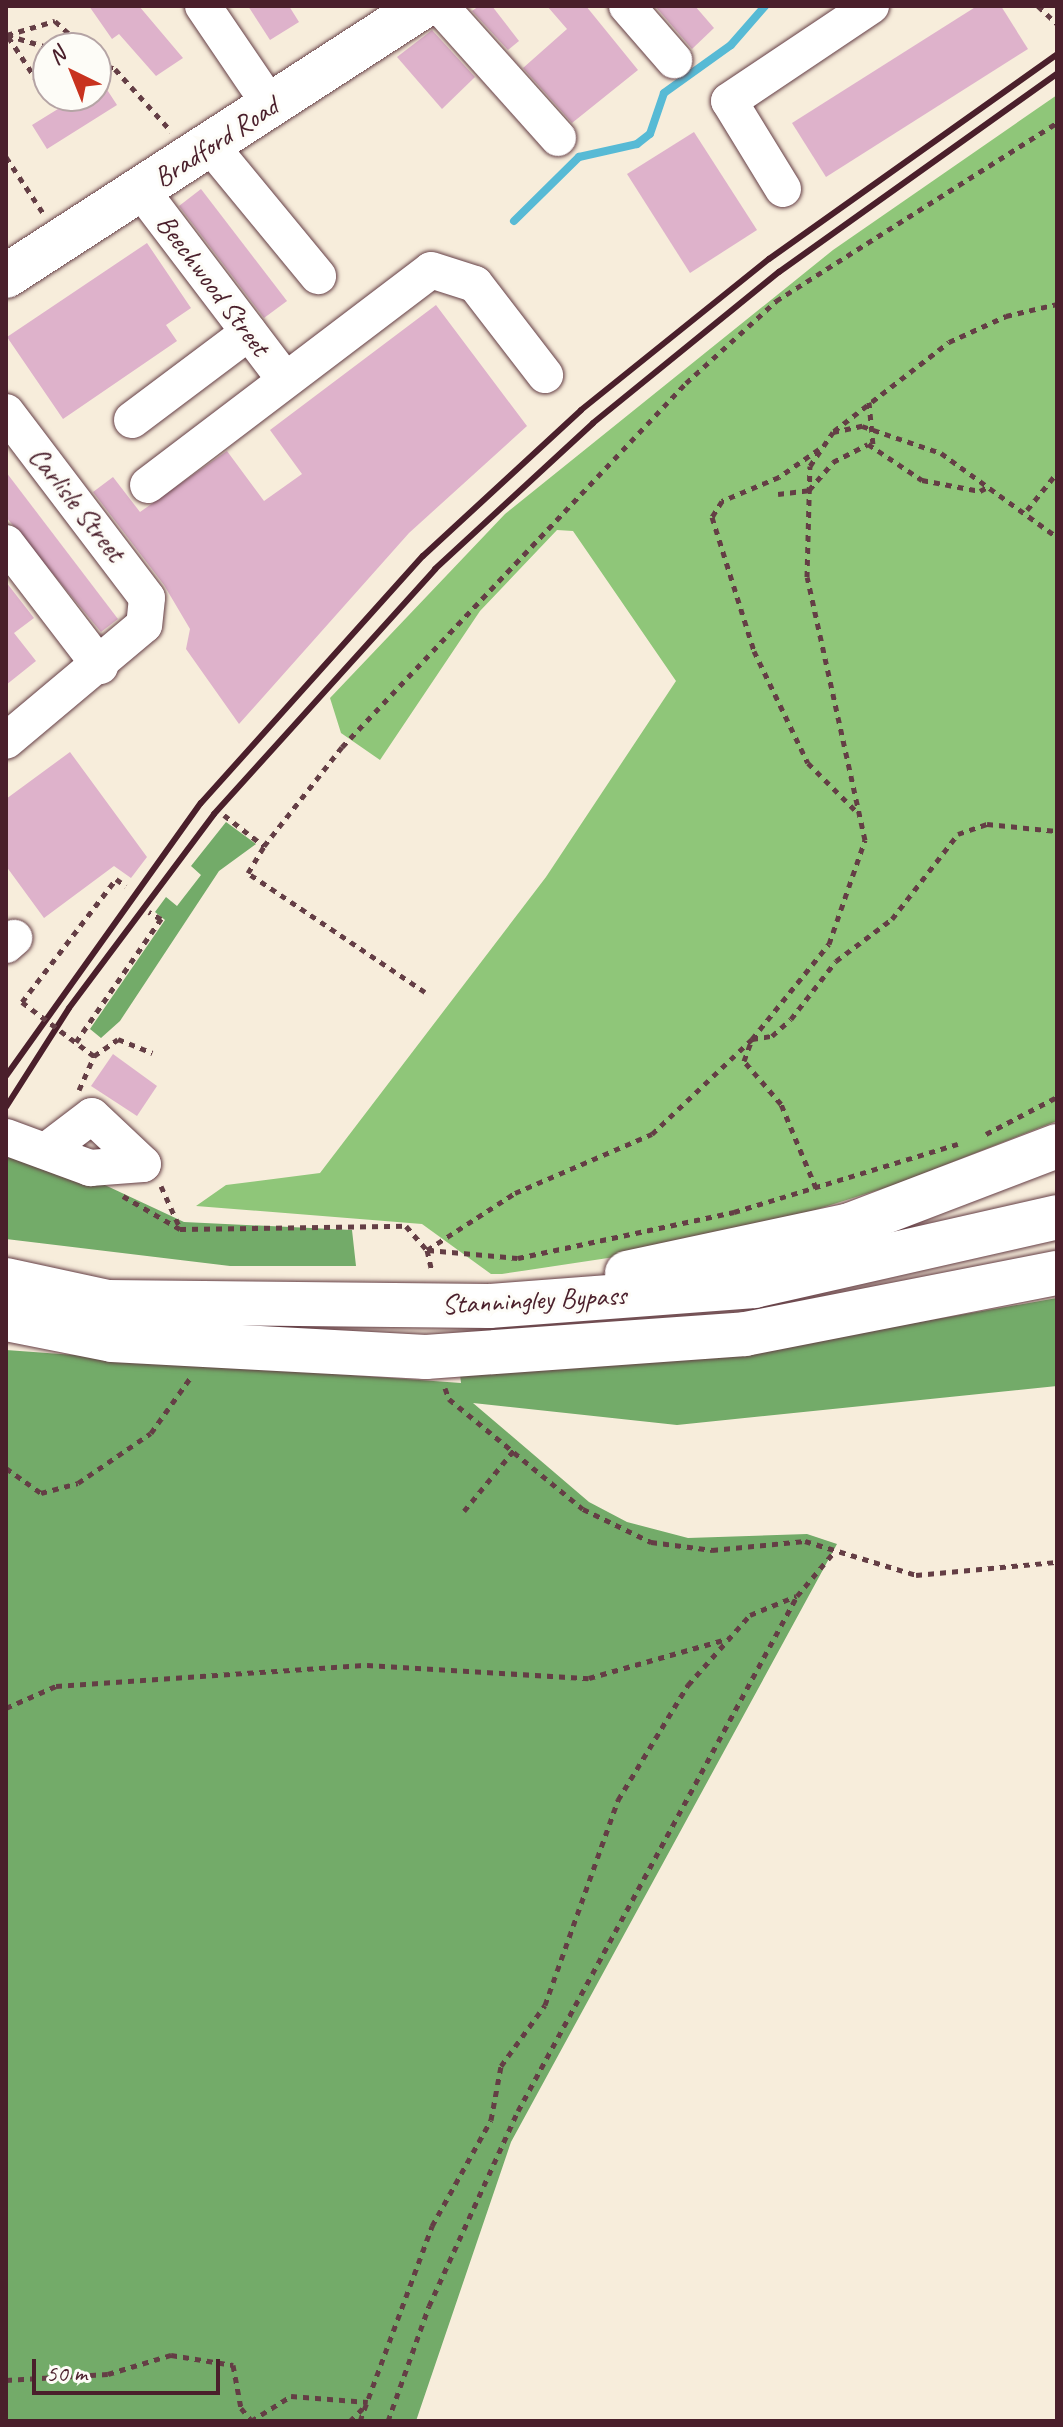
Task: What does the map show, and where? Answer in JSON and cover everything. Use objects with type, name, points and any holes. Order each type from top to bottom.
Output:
[{"type":"main road","name":"Bradford Road","points":[[6,276],[424,6]]},
{"type":"main road","points":[[322,1305],[592,1280],[820,1232],[1057,1146]]},
{"type":"main road","name":"Stanningley Bypass","points":[[6,1280],[108,1302],[489,1306],[754,1286],[1057,1217]]},
{"type":"main road","name":"Stanningley Bypass","points":[[6,1319],[112,1340],[426,1357],[745,1334],[1057,1273]]},
{"type":"street","points":[[203,6],[271,106]]},
{"type":"street","points":[[440,6],[558,138]]},
{"type":"street","points":[[627,6],[674,60]]},
{"type":"street","points":[[783,189],[729,101],[871,6]]},
{"type":"street","points":[[202,150],[318,276]]},
{"type":"street","name":"Beechwood Street","points":[[141,190],[285,380]]},
{"type":"street","points":[[148,485],[431,270],[475,284],[545,375]]},
{"type":"street","points":[[132,420],[249,332]]},
{"type":"street","name":"Carlisle Street","points":[[6,412],[147,598],[144,625],[100,666]]},
{"type":"street","points":[[6,543],[100,666],[6,741]]},
{"type":"street","points":[[47,1150],[92,1116],[149,1167]]},
{"type":"street","points":[[6,1137],[90,1168],[149,1167]]},
{"type":"path","points":[[1038,6],[1057,24]]},
{"type":"path","points":[[6,35],[55,21],[67,32]]},
{"type":"path","points":[[6,35],[32,43]]},
{"type":"path","points":[[6,35],[32,73]]},
{"type":"path","points":[[112,74],[202,150]]},
{"type":"path","points":[[425,992],[248,873],[264,846],[342,747],[720,352],[776,301],[1057,123]]},
{"type":"path","points":[[6,157],[61,241]]},
{"type":"path","points":[[963,1143],[816,1188],[518,1258],[427,1250],[515,1193],[652,1134],[752,1039],[829,944],[865,840],[807,577],[810,466],[833,432],[949,342],[1006,316],[1057,304]]},
{"type":"path","points":[[869,402],[873,445]]},
{"type":"path","points":[[833,432],[874,430],[941,453],[1027,510],[1057,537]]},
{"type":"path","points":[[873,445],[922,480],[980,491],[990,486]]},
{"type":"path","points":[[778,494],[809,490],[846,452],[873,445]]},
{"type":"path","points":[[823,446],[779,477],[722,501],[712,517],[754,651],[808,763],[860,815]]},
{"type":"path","points":[[1027,510],[1057,473]]},
{"type":"path","points":[[224,815],[264,846]]},
{"type":"path","points":[[752,1039],[772,1036],[791,1019],[836,961],[892,919],[958,834],[987,824],[1057,831]]},
{"type":"path","points":[[126,886],[116,879],[22,1002],[94,1056],[118,1039],[152,1053]]},
{"type":"path","points":[[76,1042],[161,919],[149,912]]},
{"type":"path","points":[[752,1039],[744,1061],[748,1073],[781,1104],[816,1188]]},
{"type":"path","points":[[978,1138],[1057,1097]]},
{"type":"path","points":[[149,1167],[180,1229]]},
{"type":"path","points":[[6,1468],[41,1493],[118,1460],[172,1410],[210,1345]]},
{"type":"path","points":[[464,1511],[515,1449]]},
{"type":"path","points":[[388,2421],[429,2306],[518,2111],[797,1596],[834,1552],[916,1575],[1057,1562]]},
{"type":"path","points":[[360,2421],[432,2226],[491,2120],[501,2066],[545,2005],[618,1800],[688,1685],[750,1615],[797,1596]]},
{"type":"path","points":[[6,1708],[56,1686],[367,1665],[589,1678],[730,1638]]},
{"type":"path","points":[[6,2380],[108,2374],[171,2355],[233,2365],[241,2408],[252,2421],[291,2396],[368,2402]]},
{"type":"path","points":[[350,2421],[368,2402]]},
{"type":"green space","points":[[1057,95],[1057,1121],[894,1185],[714,1242],[502,1274],[491,1274],[422,1224],[196,1206],[226,1185],[320,1173],[546,877],[676,681],[573,531],[557,530],[480,611],[380,760],[341,733],[330,698],[505,514],[833,250]]},
{"type":"green space","points":[[226,822],[256,844],[219,871],[120,1021],[101,1038],[90,1029],[165,920],[155,912],[166,897],[177,906],[201,875],[191,866]]},
{"type":"green space","points":[[6,1155],[92,1179],[184,1222],[352,1230],[356,1266],[230,1266],[6,1239]]},
{"type":"green space","points":[[1057,1298],[1057,1386],[677,1425],[473,1403],[589,1502],[627,1522],[688,1538],[807,1534],[837,1544],[511,2142],[416,2421],[6,2421],[6,1350],[461,1383],[459,1366],[857,1333]]},
{"type":"building","points":[[89,6],[139,6],[183,58],[156,76],[119,34],[112,39],[112,32],[107,32]]},
{"type":"building","points":[[248,6],[289,6],[299,22],[270,40]]},
{"type":"building","points":[[479,6],[492,6],[519,41],[508,50],[472,11]]},
{"type":"building","points":[[547,6],[586,6],[638,70],[572,123],[523,68],[567,29]]},
{"type":"building","points":[[655,6],[695,6],[714,28],[692,49]]},
{"type":"building","points":[[977,6],[1001,6],[1028,49],[826,177],[792,123]]},
{"type":"building","points":[[432,30],[475,77],[442,109],[397,57]]},
{"type":"building","points":[[53,112],[106,112],[47,149],[32,125]]},
{"type":"building","points":[[694,132],[757,230],[690,273],[627,174]]},
{"type":"building","points":[[201,189],[287,301],[264,318],[179,206]]},
{"type":"building","points":[[147,243],[191,308],[166,325],[177,341],[63,419],[7,337]]},
{"type":"building","points":[[436,305],[527,426],[409,533],[239,724],[186,649],[190,629],[164,585],[93,492],[113,477],[140,512],[227,451],[264,501],[302,474],[270,430]]},
{"type":"building","points":[[6,472],[118,619],[101,632],[6,517]]},
{"type":"building","points":[[6,582],[34,618],[14,633],[36,661],[6,685]]},
{"type":"building","points":[[70,752],[147,857],[131,878],[114,866],[44,918],[6,866],[6,799]]},
{"type":"building","points":[[113,1054],[157,1086],[137,1116],[91,1086]]},
{"type":"waterway","points":[[514,221],[579,157],[637,144],[650,134],[664,93],[731,45],[765,6]]},
{"type":"railway","points":[[6,1076],[201,803],[423,556],[581,410],[769,259],[1057,54]]},
{"type":"railway","points":[[6,1107],[69,1008],[214,814],[435,569],[593,423],[779,272],[1057,74]]}]
